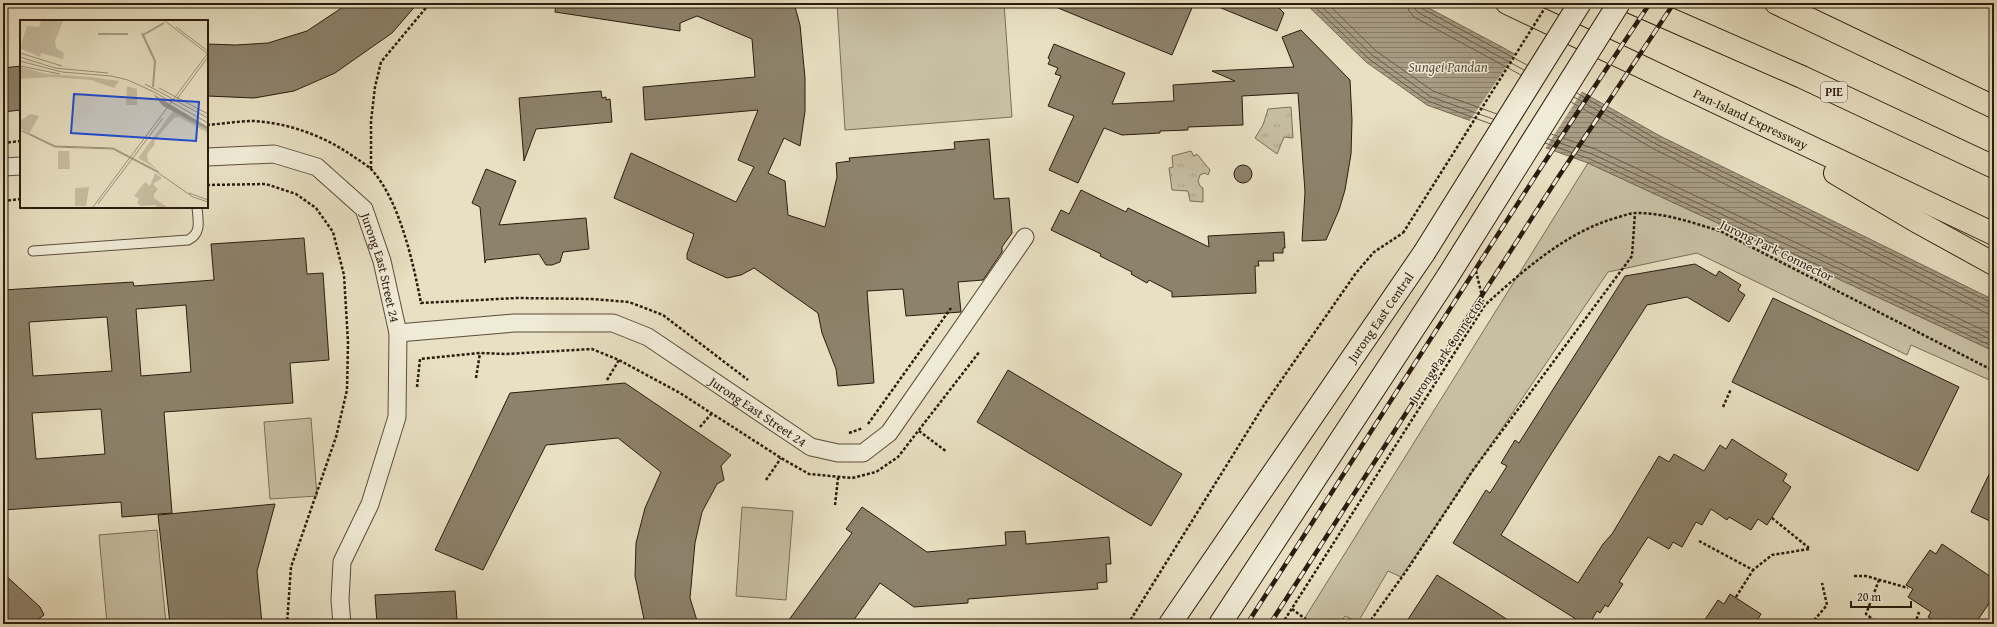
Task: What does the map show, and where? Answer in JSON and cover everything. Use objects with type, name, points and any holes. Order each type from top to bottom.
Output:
[{"type":"highway","name":"Pan-Island Expressway","points":[[1507,3],[1994,234]]},
{"type":"highway","name":"PIE","points":[[1633,3],[1802,76],[1994,167]]},
{"type":"highway","points":[[1776,3],[1994,107]]},
{"type":"highway","points":[[1727,108],[1916,222],[1994,264]]},
{"type":"main road","name":"Jurong East Central","points":[[1170,624],[1424,253],[1580,3]]},
{"type":"main road","points":[[1220,624],[1448,276],[1619,3]]},
{"type":"street","name":"Jurong East Street 24","points":[[208,157],[274,154],[317,167],[364,209],[382,261],[398,333],[397,417],[370,504],[342,562],[340,600],[342,624]]},
{"type":"street","points":[[3,167],[20,166]]},
{"type":"street","name":"Jurong East Street 24","points":[[398,333],[514,323],[613,323],[648,337],[811,447],[838,453],[863,453],[889,433],[1025,237]]},
{"type":"lane","points":[[34,251],[188,240],[195,236],[198,230],[197,208]]},
{"type":"path","points":[[371,170],[371,121],[375,87],[381,62],[430,3]]},
{"type":"path","points":[[1128,624],[1264,405],[1352,280],[1374,252],[1403,233],[1548,3]]},
{"type":"path","points":[[208,125],[252,121],[315,134],[344,149],[371,170],[387,194],[400,223],[413,260],[421,303],[517,298],[592,299],[628,302],[663,315],[750,381]]},
{"type":"path","points":[[3,143],[20,142]]},
{"type":"path","points":[[208,185],[266,184],[296,194],[316,208],[333,232],[344,275],[348,342],[347,390],[336,437],[291,567],[287,624]]},
{"type":"path","points":[[3,201],[20,199]]},
{"type":"path","points":[[1368,624],[1407,570],[1473,470],[1632,256],[1635,212]]},
{"type":"path","name":"Jurong Park Connector","points":[[1282,624],[1484,305],[1522,272],[1568,239],[1606,220],[1635,212],[1673,216],[1720,231],[1994,371]]},
{"type":"path","points":[[1475,269],[1484,305]]},
{"type":"path","points":[[846,434],[866,427],[940,321],[954,304]]},
{"type":"path","points":[[476,378],[480,353]]},
{"type":"path","points":[[606,380],[619,360]]},
{"type":"path","points":[[1723,407],[1731,389]]},
{"type":"path","points":[[700,427],[712,413]]},
{"type":"path","points":[[919,431],[947,452]]},
{"type":"path","points":[[766,480],[781,458]]},
{"type":"path","points":[[835,505],[838,478]]},
{"type":"path","points":[[1736,597],[1753,570],[1772,555],[1809,549],[1772,518]]},
{"type":"path","points":[[1700,541],[1753,570]]},
{"type":"path","points":[[1854,576],[1866,576],[1908,588]]},
{"type":"path","points":[[1879,580],[1866,614],[1879,624]]},
{"type":"path","points":[[1811,624],[1827,605],[1822,583]]},
{"type":"path","points":[[1292,609],[1312,624]]},
{"type":"path","points":[[1914,624],[1919,612]]},
{"type":"green space","points":[[837,3],[1004,3],[1012,117],[845,130]]},
{"type":"green space","points":[[1291,107],[1293,138],[1284,137],[1277,154],[1255,138],[1263,125],[1268,109]]},
{"type":"green space","points":[[1191,151],[1194,156],[1197,154],[1210,170],[1208,175],[1205,173],[1200,175],[1198,181],[1200,186],[1203,188],[1203,202],[1190,201],[1188,191],[1172,190],[1169,168],[1173,167],[1172,156]]},
{"type":"green space","points":[[1588,163],[1994,351],[1994,382],[1911,345],[1907,355],[1697,253],[1608,272],[1401,577],[1388,571],[1358,622],[1345,616],[1340,624],[1301,624]]},
{"type":"green space","points":[[311,418],[317,496],[270,499],[264,422]]},
{"type":"green space","points":[[742,507],[793,511],[786,600],[736,596]]},
{"type":"green space","points":[[157,530],[166,624],[107,624],[99,535]]},
{"type":"water","name":"Sungei Pandan","points":[[1305,3],[1419,3],[1423,5],[1502,47],[1660,136],[1994,300],[1994,351],[1588,163],[1427,105],[1366,62]]},
{"type":"pier","points":[[1516,52],[1583,90],[1545,149],[1469,122]]},
{"type":"building","points":[[349,3],[418,3],[392,33],[335,73],[294,91],[254,98],[208,96],[208,44],[236,45],[268,43],[307,31]]},
{"type":"building","points":[[556,3],[794,3],[800,25],[805,78],[805,111],[800,146],[784,138],[768,173],[785,181],[788,215],[825,227],[837,177],[836,163],[850,161],[849,158],[955,149],[954,142],[989,139],[994,199],[1009,198],[1012,233],[1002,247],[1002,252],[983,280],[958,282],[961,312],[906,316],[903,289],[867,291],[874,383],[838,386],[836,369],[822,333],[818,313],[754,268],[741,275],[727,278],[692,262],[687,259],[687,254],[694,234],[614,198],[631,153],[736,202],[754,167],[738,160],[758,110],[645,120],[643,87],[755,77],[752,39],[697,16],[680,23],[680,31],[555,12]]},
{"type":"building","points":[[1046,3],[1194,3],[1172,55]]},
{"type":"building","points":[[1209,3],[1274,3],[1284,13],[1277,31]]},
{"type":"building","points":[[1301,30],[1350,80],[1352,120],[1351,154],[1345,190],[1339,210],[1326,240],[1302,241],[1305,192],[1298,93],[1242,96],[1243,125],[1188,127],[1188,130],[1122,135],[1104,128],[1078,183],[1049,170],[1074,116],[1048,106],[1061,76],[1055,74],[1058,68],[1048,64],[1050,60],[1048,58],[1054,44],[1125,73],[1112,104],[1174,101],[1173,85],[1235,81],[1212,71],[1294,67],[1282,37]]},
{"type":"building","points":[[20,66],[20,110],[3,112],[3,68]]},
{"type":"building","points":[[601,91],[602,98],[606,97],[606,100],[610,99],[612,122],[536,129],[524,161],[519,98]]},
{"type":"building","points":[[1243,165],[1249,168],[1252,174],[1249,180],[1243,183],[1237,180],[1234,174],[1237,168]]},
{"type":"building","points":[[486,169],[516,181],[499,225],[586,218],[589,249],[563,252],[560,262],[552,265],[546,265],[539,254],[486,260],[485,263],[480,207],[472,203]]},
{"type":"building","points":[[1081,190],[1126,212],[1128,208],[1209,247],[1208,236],[1284,232],[1285,248],[1283,248],[1283,253],[1273,253],[1274,261],[1258,261],[1259,266],[1255,266],[1256,293],[1172,297],[1172,292],[1149,280],[1147,283],[1131,274],[1132,272],[1100,256],[1101,254],[1051,230],[1061,210],[1069,214]]},
{"type":"building","points":[[304,238],[307,274],[323,273],[329,360],[290,363],[293,403],[164,412],[172,513],[122,517],[121,502],[3,510],[3,290],[133,282],[134,286],[214,280],[211,244]],"holes":[[[186,305],[191,372],[141,376],[136,309]],[[107,317],[112,371],[33,376],[29,322]],[[101,409],[105,454],[36,459],[32,413]]]},
{"type":"building","points":[[1695,264],[1716,276],[1719,271],[1741,285],[1738,290],[1745,295],[1729,322],[1687,297],[1647,305],[1501,535],[1578,583],[1603,544],[1612,534],[1659,456],[1669,462],[1674,454],[1704,471],[1720,445],[1726,449],[1732,439],[1787,474],[1783,481],[1791,487],[1767,525],[1758,519],[1751,530],[1729,517],[1727,520],[1711,509],[1702,525],[1696,522],[1682,547],[1673,542],[1669,549],[1648,537],[1619,582],[1623,584],[1608,607],[1605,605],[1600,613],[1597,611],[1589,624],[1584,624],[1453,543],[1486,490],[1490,493],[1507,466],[1501,463],[1515,440],[1519,443],[1625,276]]},
{"type":"building","points":[[1773,298],[1959,387],[1918,471],[1732,382]]},
{"type":"building","points":[[1008,370],[1182,474],[1151,526],[977,422]]},
{"type":"building","points":[[625,383],[731,455],[721,466],[724,480],[717,484],[702,512],[695,543],[690,598],[698,624],[645,624],[635,576],[636,543],[645,508],[661,472],[618,438],[546,445],[483,570],[435,550],[510,393]]},
{"type":"building","points":[[1994,464],[1994,523],[1971,512]]},
{"type":"building","points":[[275,504],[257,571],[262,624],[170,624],[158,515]]},
{"type":"building","points":[[862,507],[927,552],[1006,545],[1005,532],[1025,531],[1026,544],[1109,537],[1111,564],[1106,564],[1107,582],[1097,583],[1098,589],[968,599],[968,603],[914,607],[880,583],[851,624],[786,624],[852,533],[846,529]]},
{"type":"building","points":[[1942,544],[1994,579],[1994,596],[1975,624],[1939,624],[1928,617],[1931,612],[1908,597],[1913,589],[1906,585],[1930,550],[1936,554]]},
{"type":"building","points":[[3,573],[40,607],[44,615],[32,624],[3,624]]},
{"type":"building","points":[[1437,575],[1488,607],[1514,624],[1405,624]]},
{"type":"building","points":[[455,591],[457,619],[377,624],[375,595]]},
{"type":"building","points":[[1730,594],[1761,614],[1755,624],[1702,624],[1718,600],[1724,604]]},
{"type":"railway","points":[[1247,624],[1540,169],[1650,3]]},
{"type":"railway","points":[[1270,624],[1557,179],[1674,3]]}]
